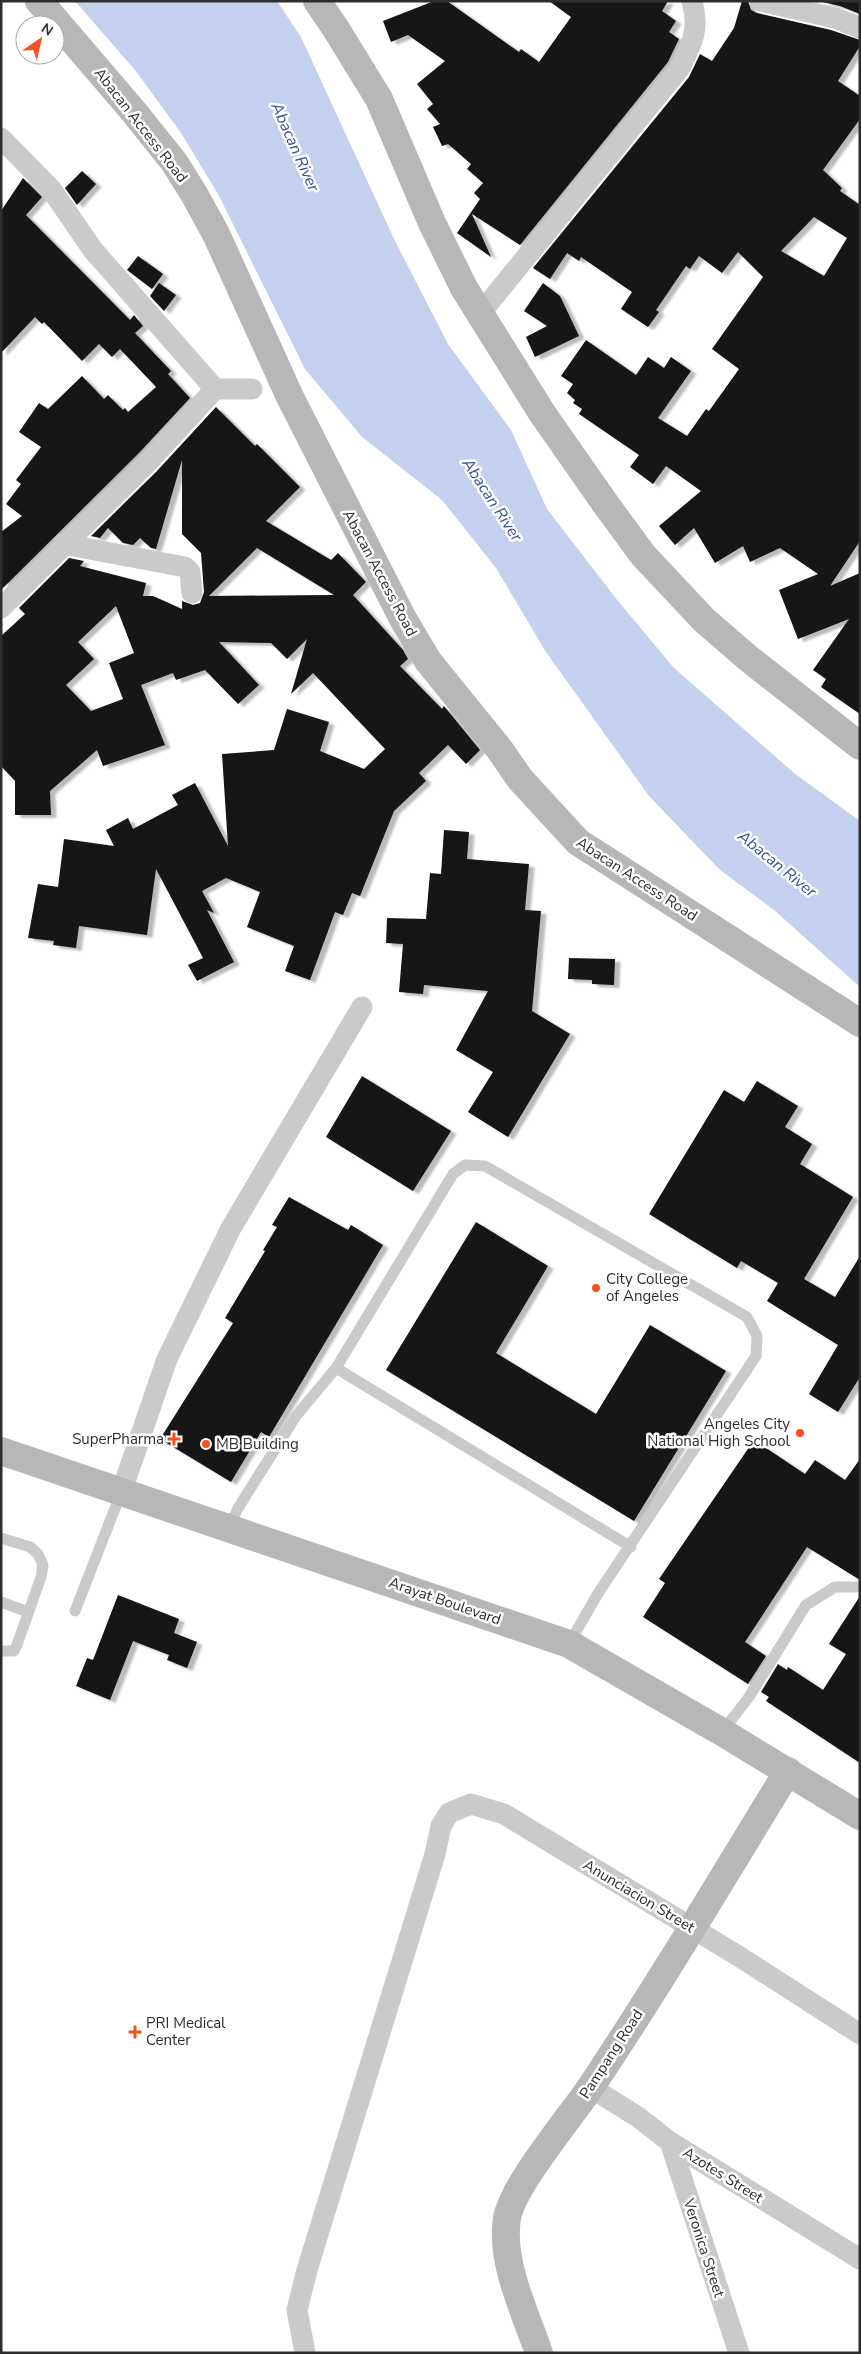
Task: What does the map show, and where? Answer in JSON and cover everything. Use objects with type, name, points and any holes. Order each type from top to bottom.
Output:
[{"type":"street","name":"Abacan Access Road","points":[[39,1],[134,112],[174,162],[194,194],[216,234],[290,398],[403,619],[428,661],[500,750],[520,779],[578,842],[860,1023]]},
{"type":"street","points":[[317,1],[378,99],[432,223],[479,315],[542,414],[602,499],[643,555],[670,586],[704,620],[748,658],[860,746]]},
{"type":"street","points":[[479,315],[679,69],[694,39],[696,16],[692,1]]},
{"type":"street","points":[[760,1],[835,18],[860,28]]},
{"type":"street","points":[[1,138],[50,189],[92,250],[215,389]]},
{"type":"street","points":[[1,608],[63,544],[148,462],[215,389],[252,389]]},
{"type":"street","points":[[63,544],[185,567],[190,572],[192,593]]},
{"type":"street","points":[[121,1493],[167,1359],[231,1228],[362,1007]]},
{"type":"street","name":"Arayat Boulevard","points":[[1,1451],[569,1644],[788,1771],[860,1816]]},
{"type":"street","name":"Pampang Road","points":[[539,2353],[517,2295],[509,2266],[508,2218],[518,2190],[590,2087],[692,1928],[788,1771]]},
{"type":"street","name":"Anunciacion Street","points":[[305,2353],[297,2310],[307,2270],[442,1826],[449,1813],[471,1804],[504,1814],[692,1928],[860,2034]]},
{"type":"street","name":"Azotes Street","points":[[590,2087],[638,2117],[670,2142],[860,2259]]},
{"type":"street","name":"Veronica Street","points":[[670,2142],[739,2353]]},
{"type":"lane","points":[[228,1529],[238,1508],[296,1416],[336,1368],[453,1174],[465,1165],[485,1166],[747,1317],[757,1336],[756,1356],[598,1595],[569,1644]]},
{"type":"lane","points":[[336,1368],[631,1547]]},
{"type":"lane","points":[[75,1611],[121,1493]]},
{"type":"lane","points":[[1,1538],[30,1547],[38,1554],[42,1565],[41,1577],[14,1651],[1,1651]]},
{"type":"lane","points":[[722,1732],[750,1697],[806,1605],[836,1587],[860,1587]]},
{"type":"lane","points":[[1,1602],[28,1612]]},
{"type":"water","name":"Abacan River","points":[[75,1],[277,1],[301,37],[394,239],[448,344],[511,430],[547,509],[618,601],[674,668],[794,773],[860,821],[860,987],[774,910],[720,870],[649,796],[546,652],[496,568],[442,500],[362,437],[305,369],[218,194],[181,133],[135,70]]},
{"type":"building","points":[[434,1],[447,1],[519,52],[521,49],[539,62],[571,17],[549,1],[668,1],[662,11],[676,21],[669,32],[679,39],[668,62],[520,245],[472,214],[491,257],[457,233],[480,199],[474,193],[483,183],[467,169],[471,164],[448,144],[442,146],[433,127],[440,124],[427,109],[433,104],[417,84],[445,61],[408,35],[391,42],[383,21]]},
{"type":"building","points":[[742,1],[748,1],[751,10],[757,13],[831,30],[860,40],[860,46],[838,81],[860,96],[860,119],[823,170],[842,188],[840,191],[860,205],[860,541],[830,586],[860,573],[860,714],[821,687],[826,679],[813,670],[849,619],[798,639],[779,590],[818,574],[780,548],[750,562],[743,546],[715,563],[694,528],[675,545],[659,526],[701,491],[666,466],[653,484],[630,467],[639,455],[579,414],[582,409],[573,403],[575,400],[567,393],[573,384],[561,376],[586,340],[636,375],[648,357],[664,368],[671,357],[691,371],[658,418],[687,436],[706,409],[709,411],[739,369],[712,349],[763,277],[738,252],[722,273],[699,256],[690,269],[686,266],[656,310],[659,312],[648,327],[621,309],[632,292],[581,257],[579,261],[567,253],[550,279],[533,268],[689,77],[700,54],[712,61],[734,28]],"holes":[[[814,217],[847,238],[824,276],[781,251]]]},
{"type":"building","points":[[818,1],[860,1],[860,14],[840,6]]},
{"type":"building","points":[[82,171],[96,184],[77,205],[65,188]]},
{"type":"building","points":[[23,178],[42,197],[26,215],[130,320],[134,315],[143,326],[135,333],[171,371],[168,374],[190,398],[139,453],[2,589],[1,532],[22,516],[6,504],[21,484],[16,480],[41,447],[19,432],[39,403],[48,409],[82,376],[104,399],[108,395],[123,410],[125,408],[128,412],[156,387],[120,349],[112,357],[99,344],[82,361],[44,322],[42,324],[35,317],[1,353],[1,211]]},
{"type":"building","points":[[138,256],[163,274],[152,289],[127,270]]},
{"type":"building","points":[[159,283],[176,295],[164,311],[150,296]]},
{"type":"building","points":[[543,283],[560,296],[579,336],[535,357],[526,337],[547,326],[524,311]]},
{"type":"building","points":[[216,407],[300,487],[266,521],[331,560],[338,553],[366,582],[353,595],[403,650],[408,659],[400,666],[442,709],[444,706],[480,750],[466,764],[448,745],[419,773],[426,781],[394,811],[360,896],[352,893],[343,915],[335,912],[310,980],[285,971],[294,946],[247,927],[260,892],[226,878],[202,891],[214,913],[207,910],[234,962],[197,981],[188,965],[203,958],[156,869],[147,935],[79,926],[76,948],[53,945],[54,941],[28,938],[38,884],[58,887],[64,839],[114,846],[106,830],[128,818],[133,829],[178,805],[172,795],[195,783],[228,846],[222,754],[274,750],[287,709],[329,722],[320,751],[364,769],[385,749],[313,673],[291,694],[307,639],[287,659],[271,643],[219,642],[259,685],[238,704],[205,670],[176,680],[173,673],[141,685],[165,745],[103,766],[97,750],[50,791],[51,815],[15,815],[15,781],[1,766],[1,636],[25,614],[19,608],[69,558],[84,561],[80,566],[146,583],[143,596],[153,596],[182,609],[182,601],[193,605],[200,603],[204,592],[201,553],[182,534],[182,460],[156,549],[151,548],[140,538],[133,545],[123,543],[108,528],[100,538],[91,536],[157,471]],"holes":[[[257,548],[334,595],[209,596]],[[116,606],[134,653],[109,663],[123,699],[91,711],[66,685],[94,659],[78,642]]]},
{"type":"building","points":[[444,830],[469,832],[467,859],[529,864],[525,910],[541,911],[532,1011],[570,1034],[508,1137],[468,1112],[493,1072],[456,1050],[488,991],[424,985],[423,994],[399,992],[403,944],[386,943],[387,918],[426,919],[430,873],[441,874]]},
{"type":"building","points":[[569,958],[615,959],[614,985],[592,984],[592,980],[568,979]]},
{"type":"building","points":[[362,1076],[451,1131],[413,1191],[326,1137]]},
{"type":"building","points":[[757,1081],[798,1106],[785,1127],[812,1144],[800,1164],[853,1197],[804,1279],[835,1297],[860,1256],[860,1377],[838,1412],[809,1394],[838,1345],[767,1301],[778,1283],[741,1261],[737,1268],[649,1214],[724,1090],[744,1102]]},
{"type":"building","points":[[289,1197],[348,1230],[351,1225],[383,1245],[269,1437],[261,1432],[231,1482],[160,1439],[233,1323],[225,1318],[265,1251],[263,1250],[277,1227],[272,1225]]},
{"type":"building","points":[[476,1222],[548,1266],[496,1353],[596,1414],[650,1325],[726,1371],[634,1521],[386,1370]]},
{"type":"building","points":[[754,1440],[805,1474],[815,1460],[845,1480],[860,1459],[860,1580],[807,1547],[745,1642],[766,1656],[748,1684],[643,1617],[665,1583],[659,1579]]},
{"type":"building","points":[[118,1595],[179,1619],[174,1633],[197,1642],[187,1668],[167,1660],[169,1655],[133,1641],[110,1700],[76,1686],[87,1658],[93,1660]]},
{"type":"building","points":[[860,1596],[860,1763],[766,1701],[769,1697],[761,1692],[778,1664],[787,1670],[788,1667],[823,1690],[846,1654],[829,1644]]},
{"type":"place","name":"City College of Angeles","points":[[596,1288]]},
{"type":"place","name":"Angeles City National High School","points":[[800,1433]]},
{"type":"place","name":"SuperPharma","points":[[174,1439]]},
{"type":"place","name":"MB Building","points":[[206,1444]]},
{"type":"place","name":"PRI Medical Center","points":[[135,2032]]}]
